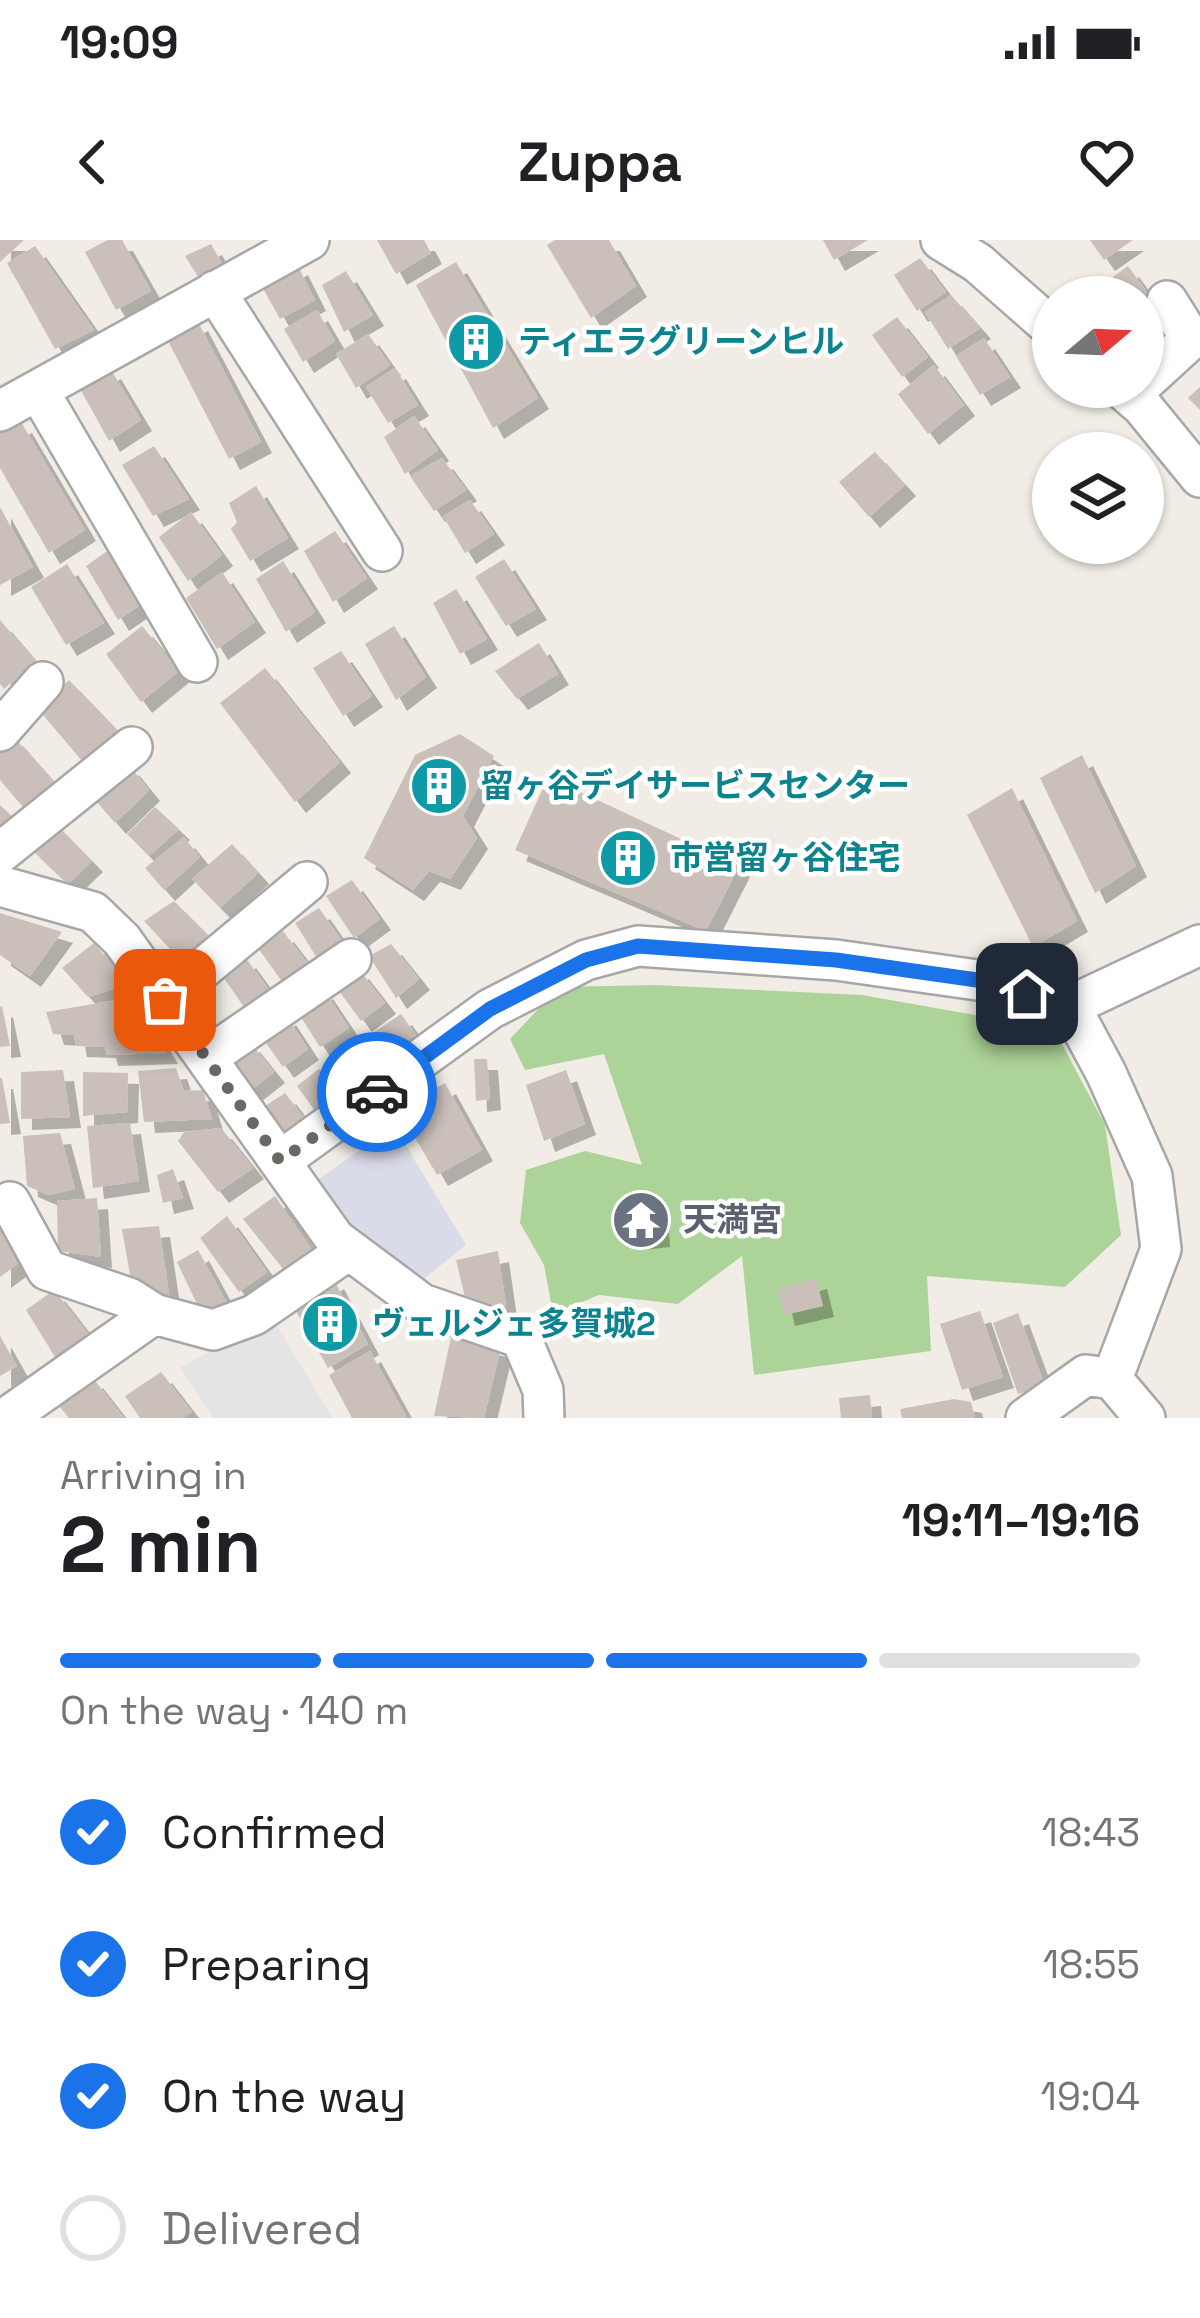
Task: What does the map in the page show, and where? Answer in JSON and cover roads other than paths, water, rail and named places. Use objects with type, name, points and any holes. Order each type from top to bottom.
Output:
[{"type":"street","points":[[0,411],[309,240]]},
{"type":"street","points":[[941,240],[978,263],[1032,311]]},
{"type":"street","points":[[215,291],[382,550]]},
{"type":"street","points":[[1164,362],[1191,339],[1167,301]]},
{"type":"street","points":[[38,390],[197,662]]},
{"type":"street","points":[[1148,408],[1200,477]]},
{"type":"street","points":[[0,731],[43,682]]},
{"type":"street","points":[[0,853],[133,746]]},
{"type":"street","points":[[165,1000],[307,882]]},
{"type":"street","points":[[0,886],[93,912],[122,940],[347,1250],[422,1304],[521,1338],[543,1390],[544,1418]]},
{"type":"street","points":[[280,1161],[490,1009],[586,960],[638,946],[836,960],[984,981],[1070,1006],[1200,945]]},
{"type":"street","points":[[206,1058],[351,959]]},
{"type":"street","points":[[1070,1006],[1152,1176],[1159,1231],[1161,1250],[1112,1379]]},
{"type":"street","points":[[10,1202],[47,1270],[129,1298],[154,1314],[213,1330],[254,1315],[347,1250]]},
{"type":"street","points":[[22,1414],[154,1314]]},
{"type":"street","points":[[1026,1418],[1086,1375],[1112,1379],[1144,1418]]},
{"type":"place","name":"ティエラグリーンヒル","points":[[476,342]]},
{"type":"place","name":"留ヶ谷デイサービスセンター","points":[[439,786]]},
{"type":"place","name":"市営留ヶ谷住宅","points":[[628,858]]},
{"type":"place","name":"天満宮","points":[[641,1220]]},
{"type":"place","name":"ヴェルジェ多賀城2","points":[[330,1324]]}]
